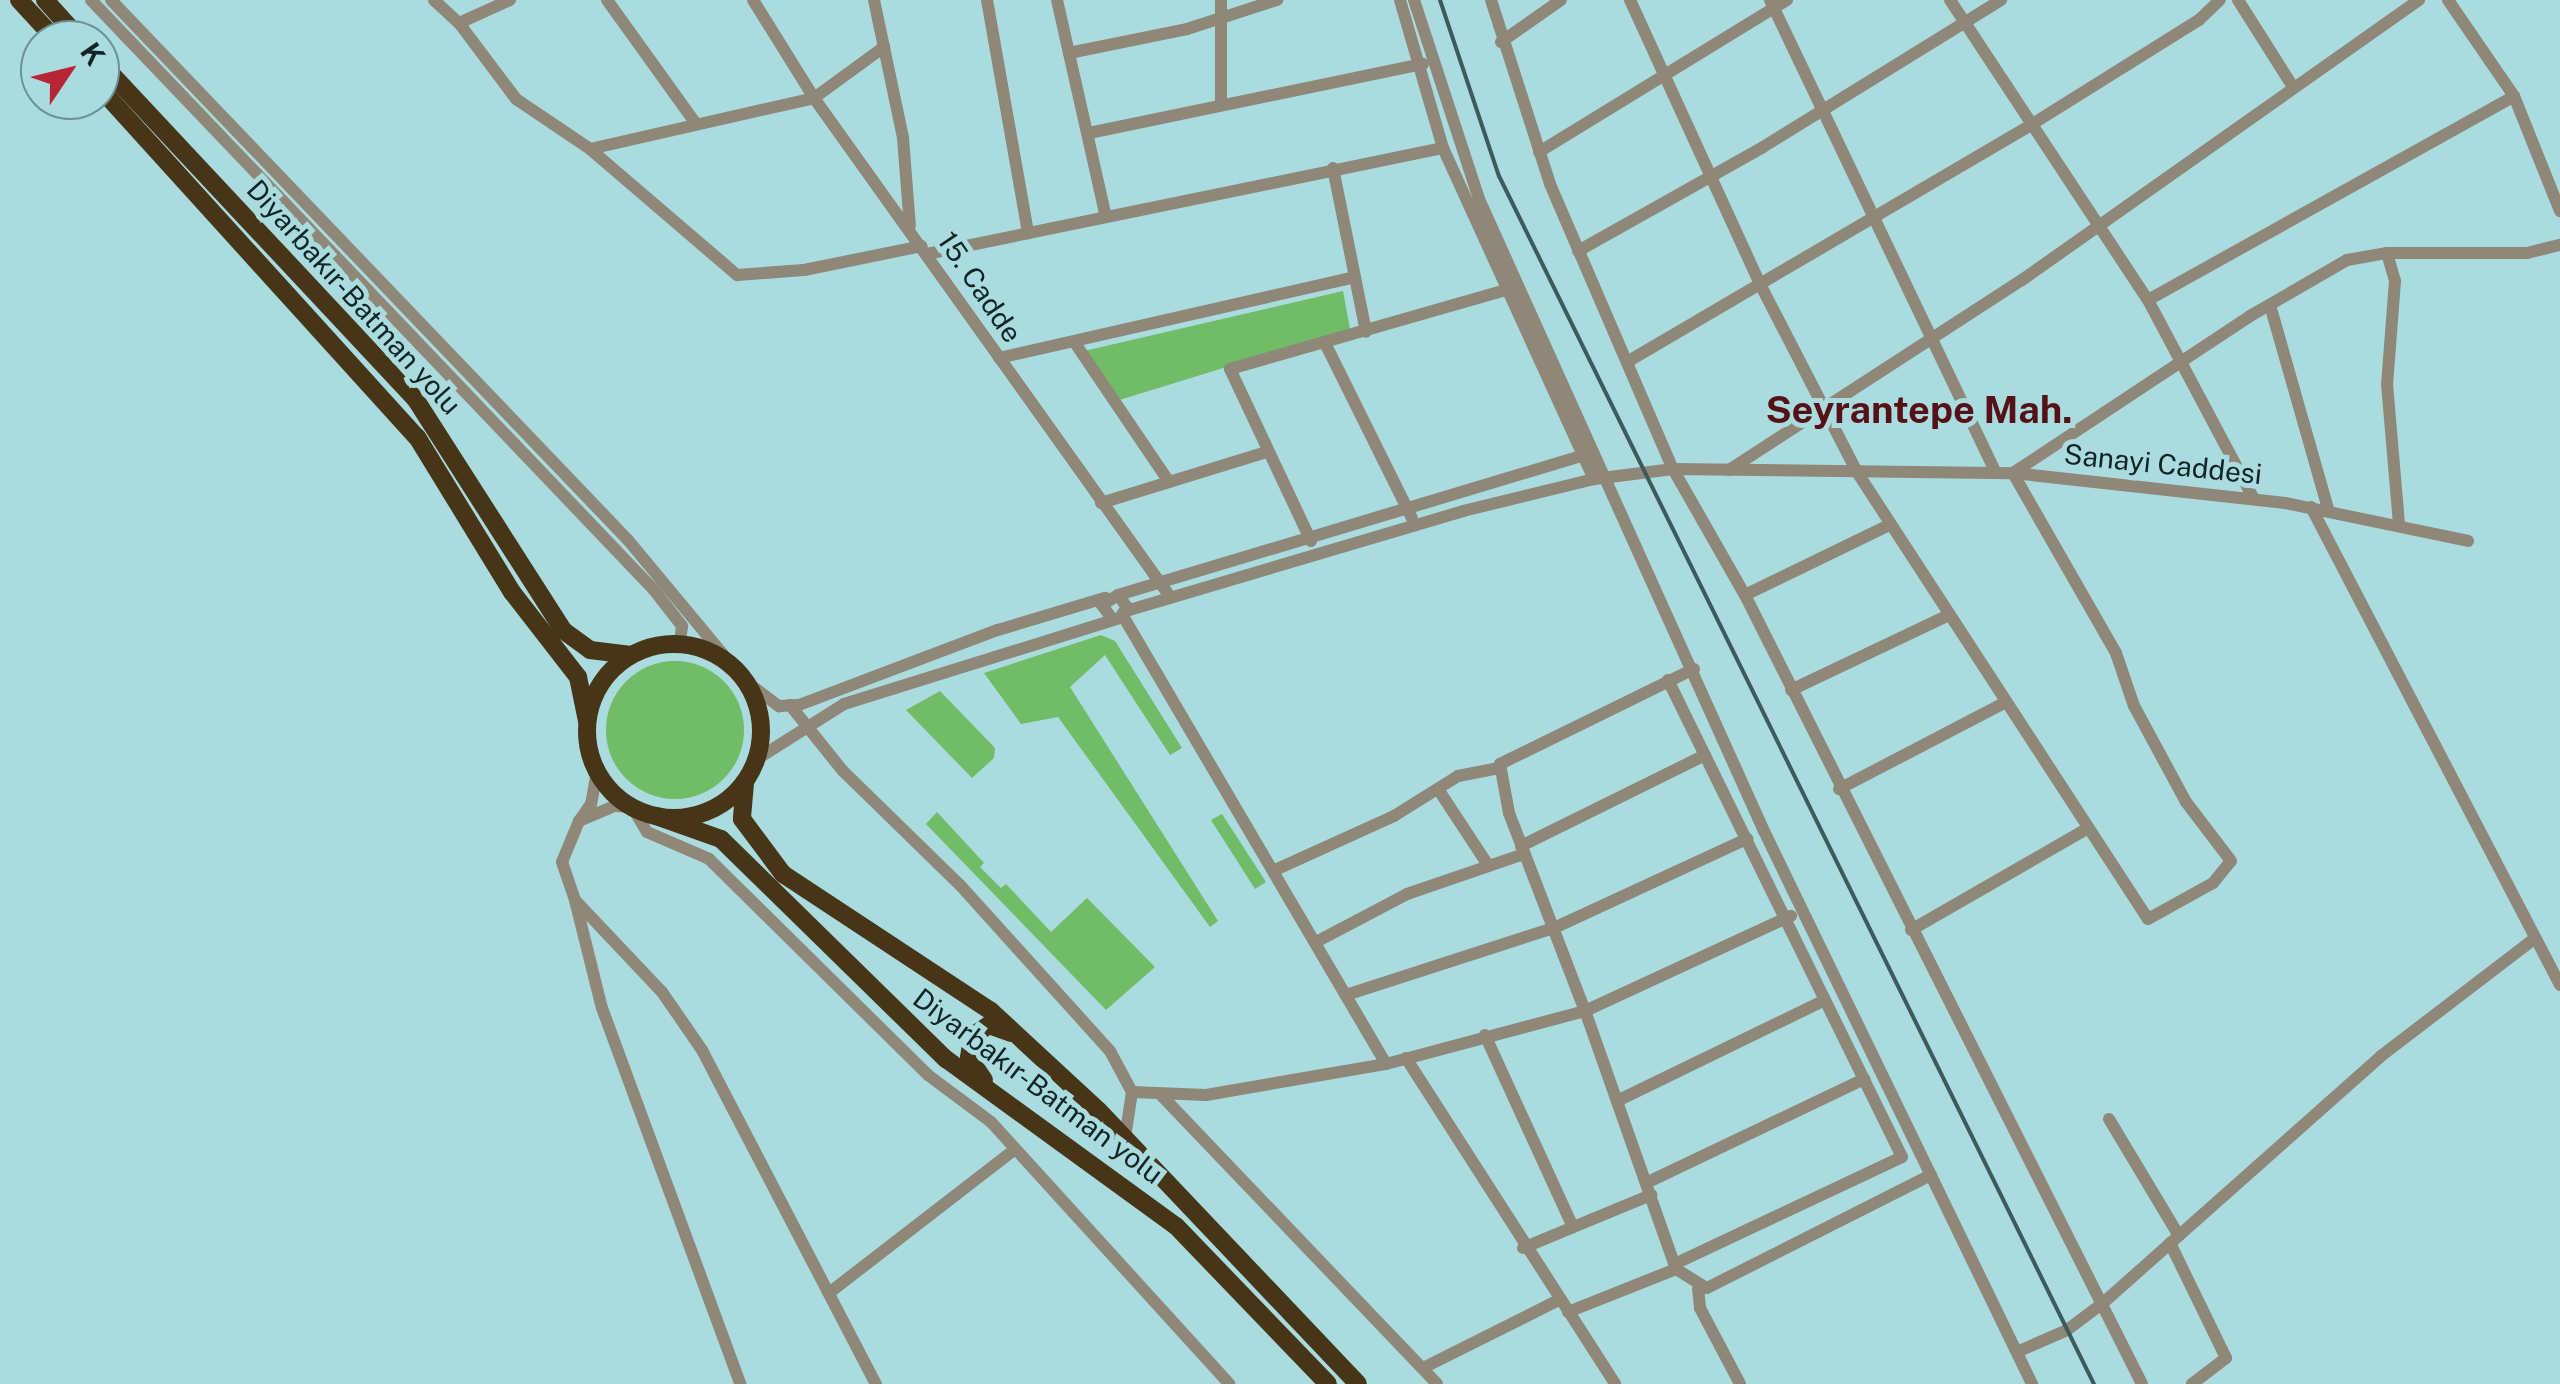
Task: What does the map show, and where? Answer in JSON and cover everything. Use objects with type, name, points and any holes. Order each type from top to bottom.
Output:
[{"type":"highway","points":[[20,0],[38,20]]},
{"type":"highway","points":[[44,0],[62,20]]},
{"type":"highway","name":"Diyarbakır-Batman yolu","points":[[120,83],[416,400],[564,631],[590,650],[629,655]]},
{"type":"highway","name":"Diyarbakır-Batman yolu","points":[[120,110],[417,437],[512,592],[578,677],[587,721]]},
{"type":"highway","points":[[680,643],[730,663],[748,683],[759,707],[757,759],[745,783],[706,812],[656,816],[632,808],[597,772],[587,721],[608,672],[629,655],[680,643]]},
{"type":"highway","name":"Diyarbakır-Batman yolu","points":[[745,783],[742,819],[784,874],[960,988],[1024,1041],[1125,1138],[1358,1384]]},
{"type":"highway","name":"Diyarbakır-Batman yolu","points":[[656,816],[721,838],[884,1004],[1001,1097],[1176,1226],[1321,1382]]},
{"type":"highway","points":[[1001,1097],[974,1070],[972,1036],[990,1025],[1024,1041]]},
{"type":"street","points":[[91,0],[654,590],[682,626],[680,643]]},
{"type":"street","points":[[111,0],[628,540],[730,663]]},
{"type":"street","points":[[434,0],[459,23],[516,99],[590,149],[737,275],[804,270],[1028,233],[1105,213],[1443,148]]},
{"type":"street","points":[[459,23],[510,0]]},
{"type":"street","points":[[606,0],[696,124]]},
{"type":"street","name":"15. Cadde","points":[[753,0],[814,98],[1171,598]]},
{"type":"street","points":[[874,0],[903,138],[910,228]]},
{"type":"street","points":[[986,0],[1028,233]]},
{"type":"street","points":[[1057,0],[1105,213]]},
{"type":"street","points":[[1221,0],[1222,105]]},
{"type":"street","points":[[1069,53],[1224,17],[1277,0]]},
{"type":"street","points":[[1400,0],[1479,199],[1590,453],[1594,479]]},
{"type":"street","points":[[1414,0],[1423,64],[1443,148],[1505,290],[1590,453],[1610,480],[1802,910],[2032,1384]]},
{"type":"street","points":[[1490,0],[1539,152],[1578,251],[1674,468],[1745,595],[1839,789],[2142,1384]]},
{"type":"street","points":[[1502,42],[1560,0]]},
{"type":"street","points":[[1630,0],[1761,286],[1857,472],[2085,830],[2148,919],[2212,883],[2231,861],[2186,802],[2134,706],[2108,637],[2012,472],[2181,359],[2347,260],[2387,253],[2527,253],[2560,245]]},
{"type":"street","points":[[1539,152],[1771,4],[1787,0]]},
{"type":"street","points":[[1950,0],[2148,300],[2254,499]]},
{"type":"street","points":[[1578,251],[1825,108],[2000,0]]},
{"type":"street","points":[[1627,362],[2034,124],[2220,0]]},
{"type":"street","points":[[2238,0],[2293,87]]},
{"type":"street","points":[[1727,471],[1934,338],[2419,0]]},
{"type":"street","points":[[2448,0],[2514,96],[2560,211]]},
{"type":"street","points":[[1771,4],[1825,108],[1871,219],[1934,338],[1995,471]]},
{"type":"street","points":[[590,149],[814,98],[884,46]]},
{"type":"street","points":[[1089,133],[1423,64]]},
{"type":"street","points":[[2148,300],[2514,96]]},
{"type":"street","points":[[1332,168],[1366,332]]},
{"type":"street","points":[[2387,253],[2395,281],[2386,384],[2399,523]]},
{"type":"street","points":[[999,358],[1355,277]]},
{"type":"street","points":[[1310,541],[1230,369],[1505,290]]},
{"type":"street","points":[[2270,305],[2328,510]]},
{"type":"street","points":[[1074,343],[1170,482]]},
{"type":"street","points":[[1325,343],[1412,519]]},
{"type":"street","points":[[1101,503],[1267,452]]},
{"type":"street","points":[[757,759],[803,726],[844,704],[1412,519],[1590,453]]},
{"type":"street","name":"Sanayi Caddesi","points":[[1412,519],[1594,479],[1610,480],[1674,468],[1995,471],[2310,507],[2399,523],[2468,541]]},
{"type":"street","points":[[2310,507],[2560,985]]},
{"type":"street","points":[[748,683],[780,706],[790,706],[998,630],[1310,541],[1412,519]]},
{"type":"street","points":[[1745,595],[1891,524]]},
{"type":"street","points":[[1112,597],[1386,1064]]},
{"type":"street","points":[[1112,597],[1102,609],[1120,616]]},
{"type":"street","points":[[1792,690],[1947,616]]},
{"type":"street","points":[[1275,870],[1466,772],[1498,768],[1509,755],[1694,669]]},
{"type":"street","points":[[1423,1368],[1564,1306],[1676,1267],[1899,1164],[1901,1155],[1668,680]]},
{"type":"street","points":[[1839,789],[2006,702]]},
{"type":"street","points":[[790,706],[803,726],[1110,1052],[1132,1092],[1125,1138]]},
{"type":"street","points":[[1316,942],[1406,894],[1523,850],[1706,755]]},
{"type":"street","points":[[1498,768],[1523,850],[1676,1267],[1698,1288],[1700,1308],[1740,1384]]},
{"type":"street","points":[[597,772],[591,804],[562,862],[576,900],[591,975],[740,1384]]},
{"type":"street","points":[[1438,788],[1488,864]]},
{"type":"street","points":[[580,822],[615,806],[632,808],[646,832],[709,859],[928,1075],[991,1122],[1013,1151],[1229,1384]]},
{"type":"street","points":[[1911,930],[2085,830]]},
{"type":"street","points":[[1346,994],[1554,928],[1747,839]]},
{"type":"street","points":[[576,900],[662,992],[702,1050],[876,1384]]},
{"type":"street","points":[[1132,1092],[1206,1096],[1386,1064],[1585,1011],[1802,910]]},
{"type":"street","points":[[2017,1352],[2067,1330],[2103,1303],[2441,1006],[2534,939]]},
{"type":"street","points":[[1617,1101],[1826,1000]]},
{"type":"street","points":[[1485,1035],[1574,1227]]},
{"type":"street","points":[[1406,1058],[1522,1248],[1615,1384]]},
{"type":"street","points":[[1522,1248],[1574,1227],[1864,1079]]},
{"type":"street","points":[[1162,1096],[1437,1384]]},
{"type":"street","points":[[2108,1120],[2175,1240],[2226,1358],[2192,1384]]},
{"type":"street","points":[[828,1293],[1013,1151]]},
{"type":"street","points":[[1698,1288],[1930,1175]]},
{"type":"green space","points":[[1343,291],[1350,329],[1113,402],[1084,351]]},
{"type":"green space","points":[[1101,635],[1115,641],[1182,748],[1170,755],[1105,655],[1070,687],[1218,921],[1210,927],[1058,717],[1021,724],[984,673]]},
{"type":"green space","points":[[675,661],[702,666],[724,681],[739,703],[744,730],[739,757],[724,779],[702,794],[675,799],[648,794],[626,779],[611,757],[606,730],[611,703],[626,681],[648,666]]},
{"type":"green space","points":[[940,691],[995,748],[994,758],[972,778],[906,710]]},
{"type":"green space","points":[[937,812],[984,863],[980,867],[1001,888],[1006,884],[1051,932],[1087,898],[1155,967],[1106,1010],[926,824]]},
{"type":"green space","points":[[1222,814],[1266,882],[1255,889],[1211,820]]},
{"type":"railway","points":[[1440,0],[1499,176],[2094,1384]]},
{"type":"district","name":"Seyrantepe Mah.","points":[[1919,410]]}]
